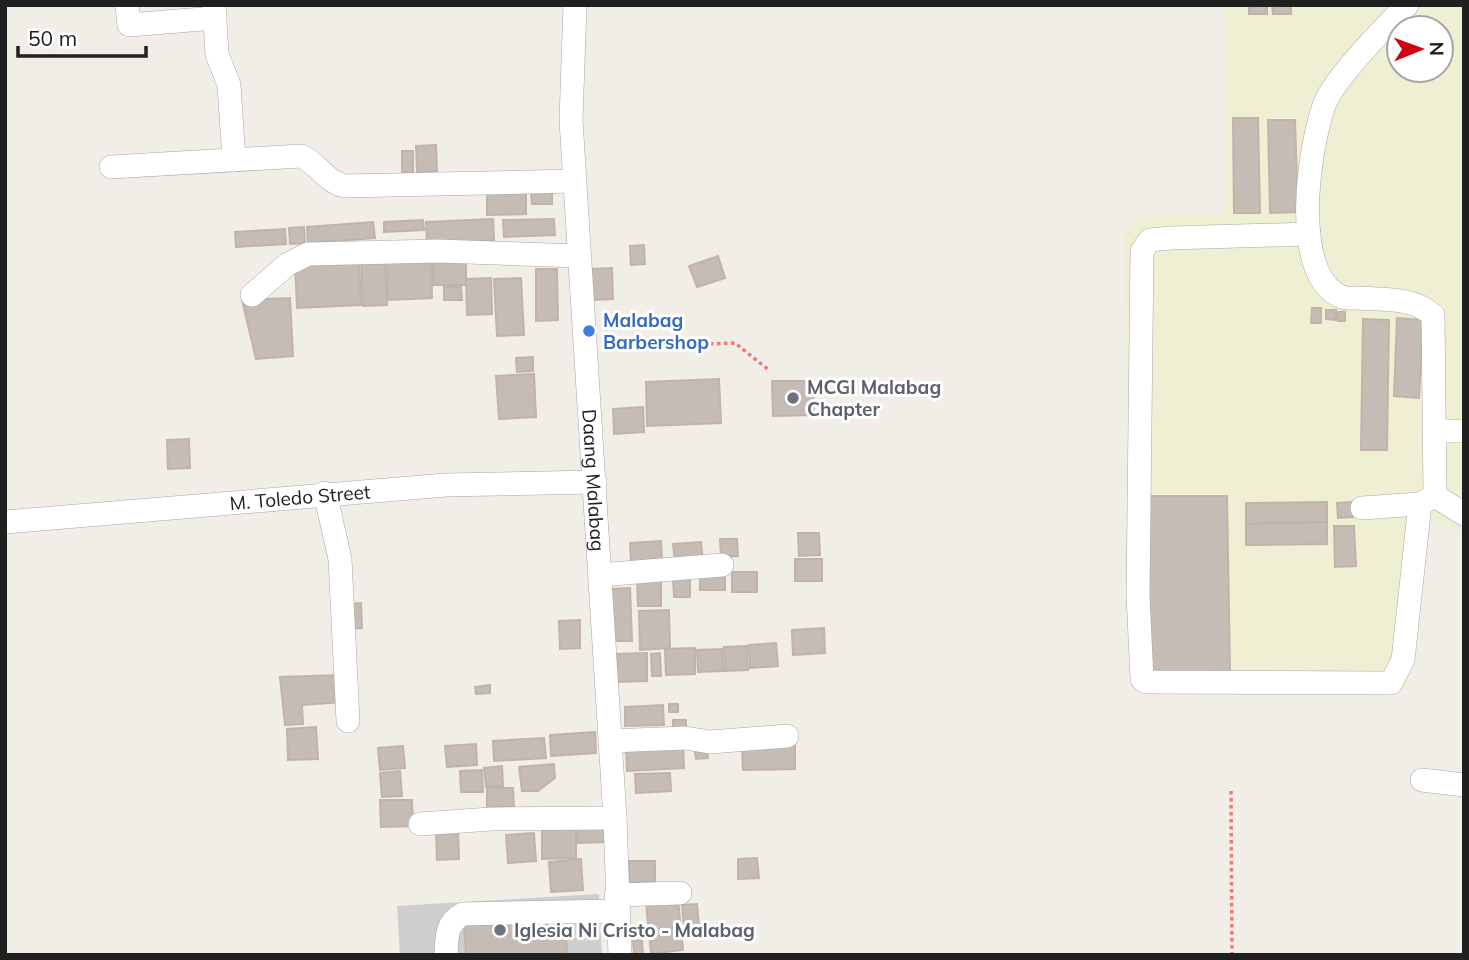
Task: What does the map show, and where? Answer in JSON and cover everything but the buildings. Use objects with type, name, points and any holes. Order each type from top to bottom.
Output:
[{"type":"street","points":[[127,5],[129,25],[214,12],[217,54],[229,85],[234,160]]},
{"type":"street","name":"Daang Malabag","points":[[575,5],[571,120],[595,482],[615,818],[616,903],[621,955]]},
{"type":"street","points":[[1308,234],[1150,240],[1142,251],[1139,582],[1142,679],[1146,682],[1391,683],[1403,660],[1428,500],[1435,431],[1433,315],[1419,303],[1342,297],[1316,272],[1308,234],[1312,154],[1326,101],[1374,39],[1407,5]]},
{"type":"street","points":[[111,167],[301,156],[308,159],[330,182],[344,186],[574,181]]},
{"type":"street","points":[[253,295],[288,264],[308,254],[438,251],[578,256]]},
{"type":"street","points":[[1435,431],[1464,431]]},
{"type":"street","name":"M. Toledo Street","points":[[5,522],[325,493],[446,485],[595,482]]},
{"type":"street","points":[[325,493],[340,559],[348,721]]},
{"type":"street","points":[[1362,508],[1428,500],[1464,514]]},
{"type":"street","points":[[600,575],[722,565]]},
{"type":"street","points":[[610,741],[685,738],[710,742],[787,736]]},
{"type":"street","points":[[1422,780],[1464,785]]},
{"type":"street","points":[[419,824],[491,819],[615,818]]},
{"type":"street","points":[[446,955],[447,932],[453,919],[463,914],[616,903],[680,893]]},
{"type":"path","points":[[585,349],[735,343],[770,371]]},
{"type":"path","points":[[1231,791],[1232,955]]},
{"type":"shaded area","name":"Iglesia Ni Cristo - Malabag","points":[[599,894],[602,955],[400,955],[397,906]]},
{"type":"green space","points":[[1225,5],[1464,5],[1464,532],[1426,520],[1407,690],[1134,690],[1124,234],[1143,216],[1225,214]]},
{"type":"place","name":"Malabag Barbershop","points":[[589,331]]},
{"type":"place","name":"MCGI Malabag Chapter","points":[[793,398]]},
{"type":"place","name":"Iglesia Ni Cristo - Malabag","points":[[500,930]]}]
